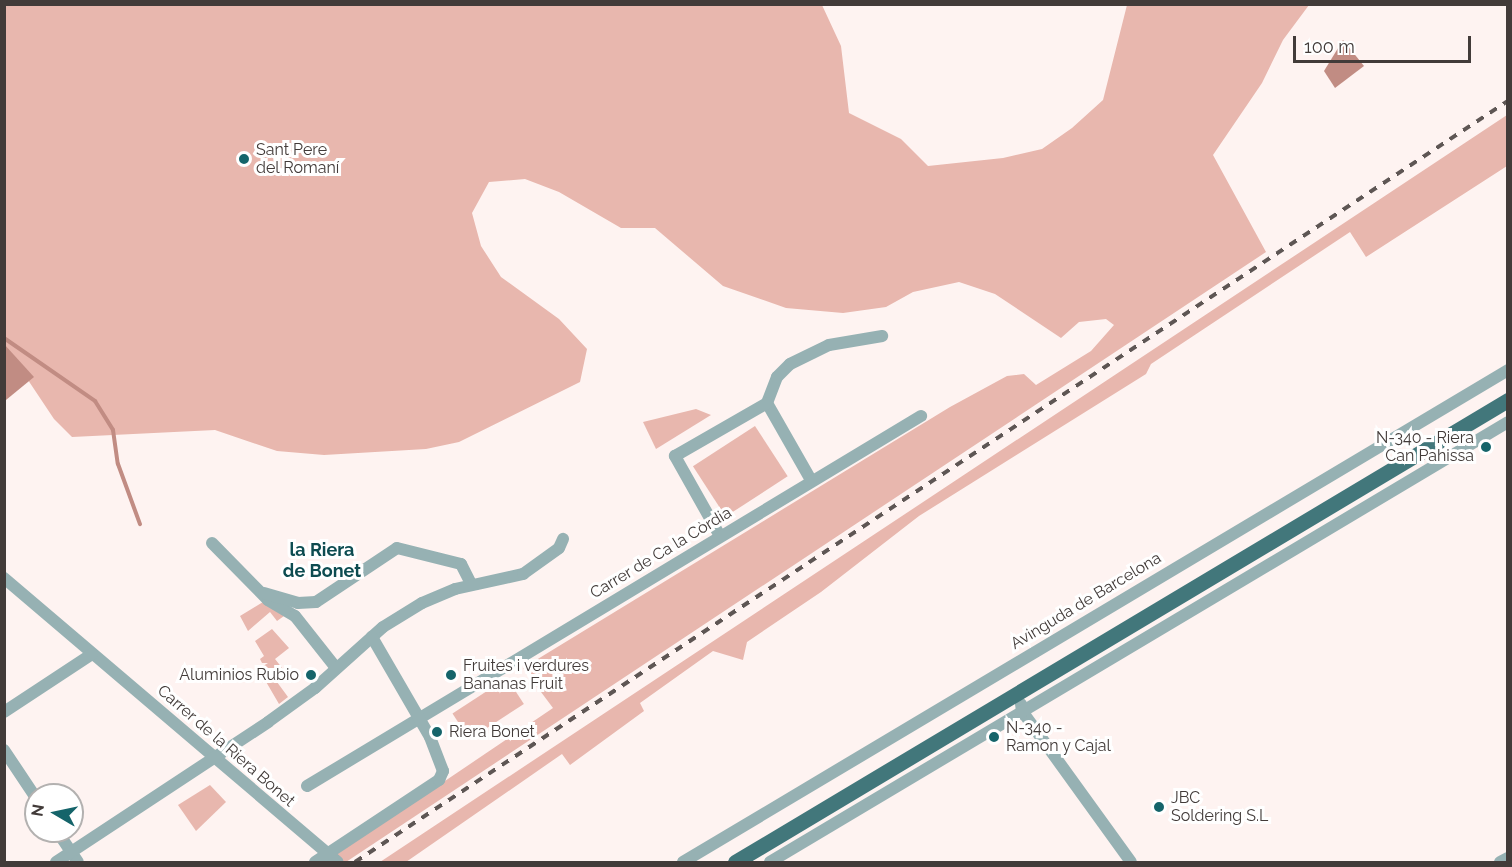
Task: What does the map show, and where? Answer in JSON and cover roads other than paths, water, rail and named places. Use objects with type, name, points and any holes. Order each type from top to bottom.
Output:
[{"type":"main road","points":[[735,862],[1508,400]]},
{"type":"street","points":[[720,536],[675,456],[767,404],[777,377],[790,364],[829,345],[882,336]]},
{"type":"street","name":"Avinguda de Barcelona","points":[[683,862],[1508,370]]},
{"type":"street","points":[[767,404],[811,480]]},
{"type":"street","name":"Carrer de Ca la Còrdia","points":[[307,786],[811,480],[921,416]]},
{"type":"street","points":[[770,862],[1508,422]]},
{"type":"street","points":[[56,862],[75,857],[268,722],[372,637],[422,603],[471,584],[523,574],[559,548],[563,539]]},
{"type":"street","points":[[212,543],[264,593],[268,600],[295,616],[336,668]]},
{"type":"street","points":[[264,593],[298,603],[316,602],[397,548],[461,564],[471,584]]},
{"type":"street","name":"Carrer de la Riera Bonet","points":[[4,578],[326,855],[338,862]]},
{"type":"street","points":[[315,862],[439,780],[443,771],[440,758],[372,637]]},
{"type":"street","points":[[4,712],[92,654]]},
{"type":"street","points":[[1019,692],[1022,711],[1131,862]]},
{"type":"street","points":[[4,750],[26,783]]},
{"type":"street","points":[[65,843],[75,857]]},
{"type":"street","points":[[1500,862],[1508,858]]},
{"type":"waterway","points":[[4,338],[95,401],[113,430],[118,464],[140,524]]},
{"type":"railway","points":[[355,862],[1508,101]]},
{"type":"place","name":"Sant Pere del Romaní","points":[[244,159]]},
{"type":"place","name":"N-340 - Riera Can Pahissa","points":[[1486,447]]},
{"type":"place","name":"Aluminios Rubio","points":[[311,675]]},
{"type":"place","name":"Fruites i verdures Bananas Fruit","points":[[451,675]]},
{"type":"place","name":"Riera Bonet","points":[[437,732]]},
{"type":"place","name":"N-340 - Ramon y Cajal","points":[[994,737]]},
{"type":"place","name":"JBC Soldering S.L","points":[[1159,807]]},
{"type":"district","name":"la Riera de Bonet","points":[[322,561]]}]
